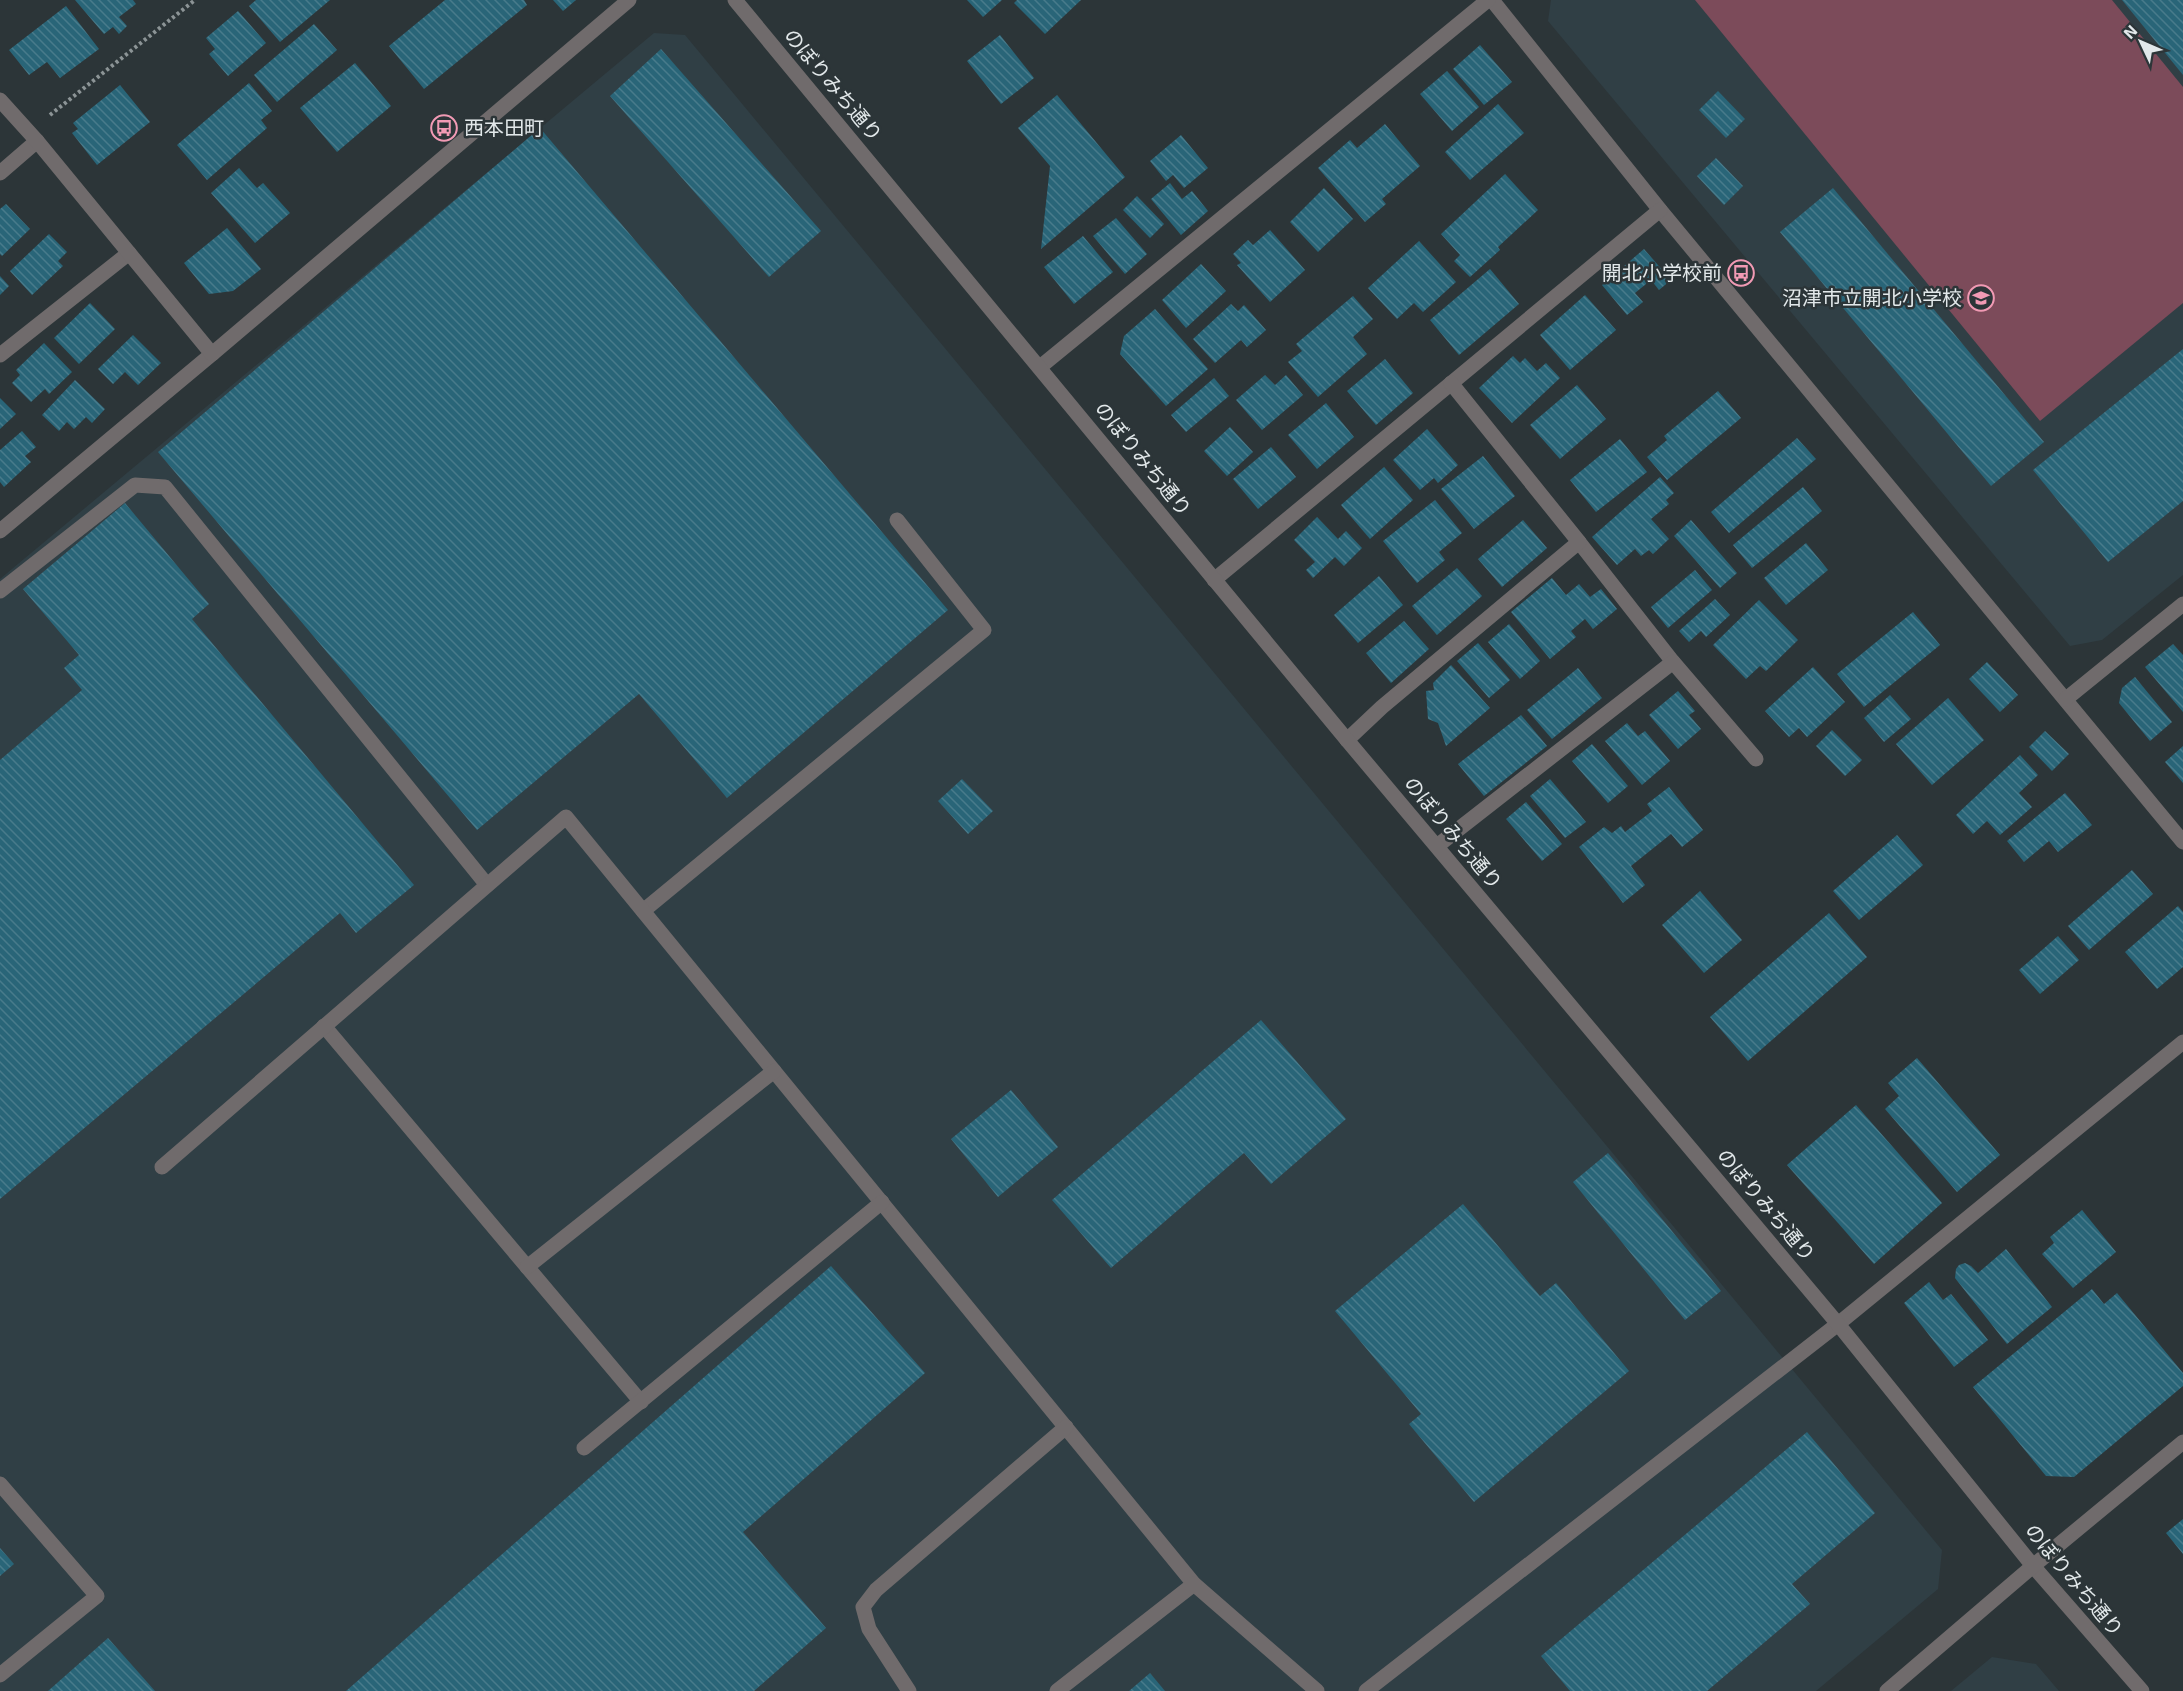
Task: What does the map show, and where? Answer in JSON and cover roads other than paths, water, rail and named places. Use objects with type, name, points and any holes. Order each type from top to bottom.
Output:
[{"type":"street","points":[[0,531],[629,0]]},
{"type":"street","name":"のぼりみち通り","points":[[735,0],[1347,740],[1838,1324],[2033,1566],[2142,1691]]},
{"type":"street","points":[[1040,367],[1490,0],[1660,210],[2183,842]]},
{"type":"street","points":[[0,100],[212,354]]},
{"type":"street","points":[[0,173],[32,137]]},
{"type":"street","points":[[1214,580],[1660,210]]},
{"type":"street","points":[[0,355],[129,253]]},
{"type":"street","points":[[1451,383],[1673,662],[1756,759]]},
{"type":"street","points":[[0,591],[135,485],[165,487],[488,885]]},
{"type":"street","points":[[643,911],[984,630],[897,520]]},
{"type":"street","points":[[1347,740],[1382,707],[1579,542]]},
{"type":"street","points":[[2066,699],[2183,604]]},
{"type":"street","points":[[1437,846],[1673,662]]},
{"type":"street","points":[[162,1167],[566,817],[1194,1584],[1317,1691]]},
{"type":"street","points":[[324,1026],[640,1402]]},
{"type":"street","points":[[1366,1691],[1838,1324],[2183,1042]]},
{"type":"street","points":[[527,1267],[774,1071]]},
{"type":"street","points":[[584,1448],[882,1202]]},
{"type":"street","points":[[909,1691],[869,1629],[863,1606],[876,1590],[1066,1427]]},
{"type":"street","points":[[1887,1691],[2183,1442]]},
{"type":"street","points":[[0,1484],[97,1596],[0,1675]]},
{"type":"street","points":[[1058,1691],[1194,1584]]},
{"type":"place","name":"西本田町","points":[[444,128]]},
{"type":"place","name":"開北小学校前","points":[[1741,273]]},
{"type":"place","name":"沼津市立開北小学校","points":[[1981,298]]}]
